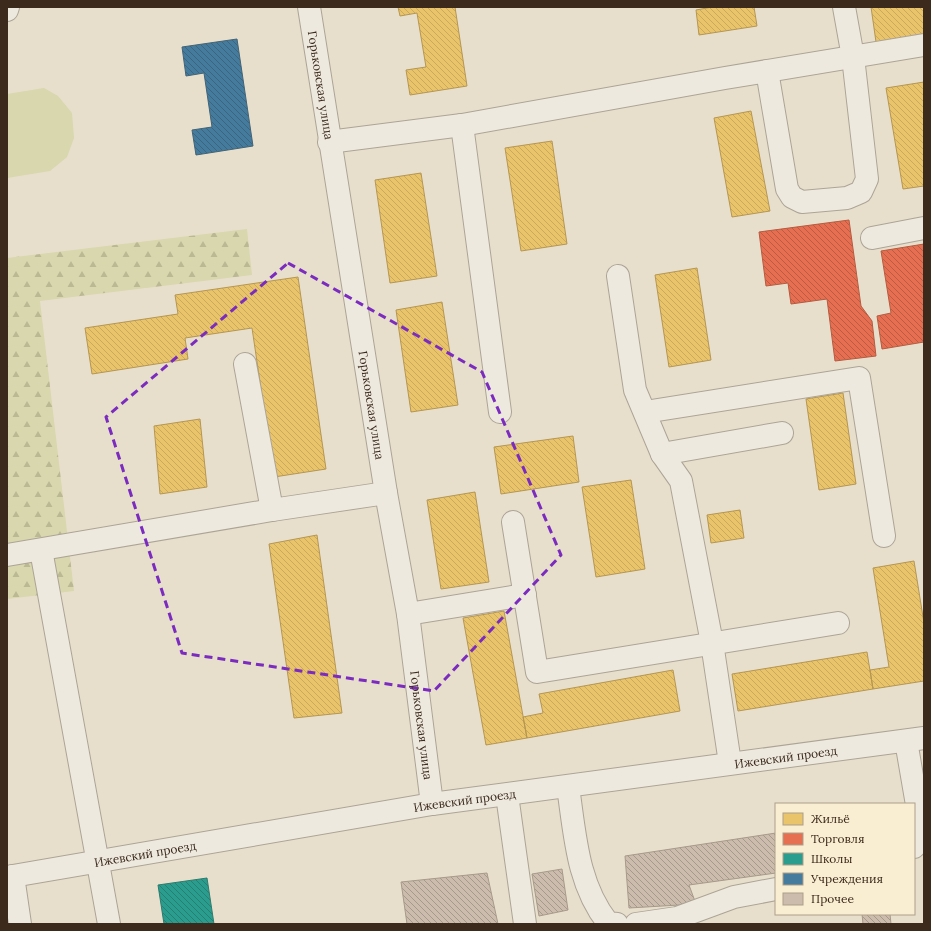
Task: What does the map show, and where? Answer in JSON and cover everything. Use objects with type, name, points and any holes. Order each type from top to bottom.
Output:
[{"type":"street","name":"Горьковская улица","points":[[309,7],[329,142],[386,493],[408,614],[432,804]]},
{"type":"street","points":[[766,71],[787,189],[792,197],[802,202],[847,198],[861,192],[867,179],[853,57],[844,7]]},
{"type":"street","points":[[329,142],[462,125],[766,71],[924,45]]},
{"type":"street","points":[[462,125],[500,412]]},
{"type":"street","points":[[872,238],[924,228]]},
{"type":"street","points":[[618,276],[635,390],[662,454],[681,481],[712,643],[730,763]]},
{"type":"street","points":[[245,364],[272,510]]},
{"type":"street","points":[[645,412],[859,378],[884,536]]},
{"type":"street","points":[[662,454],[782,433]]},
{"type":"street","points":[[7,555],[272,510],[386,493]]},
{"type":"street","points":[[513,522],[537,672],[838,623]]},
{"type":"street","points":[[41,550],[96,863],[109,924]]},
{"type":"street","points":[[408,614],[524,595]]},
{"type":"street","points":[[915,739],[922,834],[919,842],[915,845]]},
{"type":"street","name":"Ижевский проезд","points":[[10,877],[432,804],[568,787],[730,763],[915,739]]},
{"type":"street","points":[[568,787],[580,868],[596,908],[608,923],[617,924]]},
{"type":"street","points":[[507,795],[525,924]]},
{"type":"street","points":[[10,877],[20,924]]},
{"type":"street","points":[[636,924],[677,918],[734,897],[775,890]]},
{"type":"highlighted area","points":[[288,263],[482,372],[561,555],[434,691],[182,653],[106,417]]},
{"type":"green space","points":[[44,88],[58,96],[72,113],[74,138],[67,157],[50,171],[7,178],[7,94]]},
{"type":"green space","points":[[247,229],[252,275],[40,301],[74,591],[7,599],[7,258]]},
{"type":"building: Жильё","points":[[398,7],[455,7],[467,86],[410,95],[406,70],[426,67],[417,13],[400,16]]},
{"type":"building: Жильё","points":[[712,7],[754,7],[757,26],[699,35],[696,10]]},
{"type":"building: Жильё","points":[[871,7],[924,7],[924,35],[876,42]]},
{"type":"building: Жильё","points":[[924,82],[924,186],[903,189],[886,88]]},
{"type":"building: Жильё","points":[[751,111],[770,211],[732,217],[714,118]]},
{"type":"building: Жильё","points":[[552,141],[567,244],[521,251],[505,148]]},
{"type":"building: Жильё","points":[[421,173],[437,276],[390,283],[375,180]]},
{"type":"building: Жильё","points":[[697,268],[711,360],[669,367],[655,275]]},
{"type":"building: Жильё","points":[[298,277],[326,469],[274,477],[252,328],[185,338],[188,359],[92,374],[85,328],[178,314],[175,295]]},
{"type":"building: Жильё","points":[[442,302],[458,405],[411,412],[396,310]]},
{"type":"building: Жильё","points":[[843,393],[856,484],[819,490],[806,399]]},
{"type":"building: Жильё","points":[[200,419],[207,487],[160,494],[154,426]]},
{"type":"building: Жильё","points":[[573,436],[579,482],[501,494],[494,447]]},
{"type":"building: Жильё","points":[[631,480],[645,569],[596,577],[582,487]]},
{"type":"building: Жильё","points":[[475,492],[489,582],[441,589],[427,500]]},
{"type":"building: Жильё","points":[[740,510],[744,538],[711,543],[707,515]]},
{"type":"building: Жильё","points":[[317,535],[342,713],[294,718],[269,544]]},
{"type":"building: Жильё","points":[[914,561],[924,623],[924,681],[873,689],[870,670],[889,667],[873,568]]},
{"type":"building: Жильё","points":[[504,611],[527,738],[486,745],[463,618]]},
{"type":"building: Жильё","points":[[867,652],[873,689],[738,711],[732,674]]},
{"type":"building: Жильё","points":[[673,670],[680,711],[527,738],[523,717],[543,713],[539,694]]},
{"type":"building: Торговля","points":[[849,220],[861,306],[872,321],[876,356],[835,361],[827,299],[791,304],[788,283],[766,286],[759,232]]},
{"type":"building: Торговля","points":[[924,244],[924,342],[882,349],[877,316],[891,313],[881,251]]},
{"type":"building: Школы","points":[[207,878],[214,924],[164,924],[158,885]]},
{"type":"building: Учреждения","points":[[237,39],[253,146],[196,155],[192,130],[212,127],[204,73],[186,76],[182,47]]},
{"type":"building: Прочее","points":[[775,833],[775,873],[689,885],[696,904],[629,908],[625,856]]},
{"type":"building: Прочее","points":[[562,869],[568,910],[539,916],[532,874]]},
{"type":"building: Прочее","points":[[487,873],[498,924],[407,924],[401,882]]},
{"type":"building: Прочее","points":[[862,915],[890,915],[891,924],[863,924]]}]
